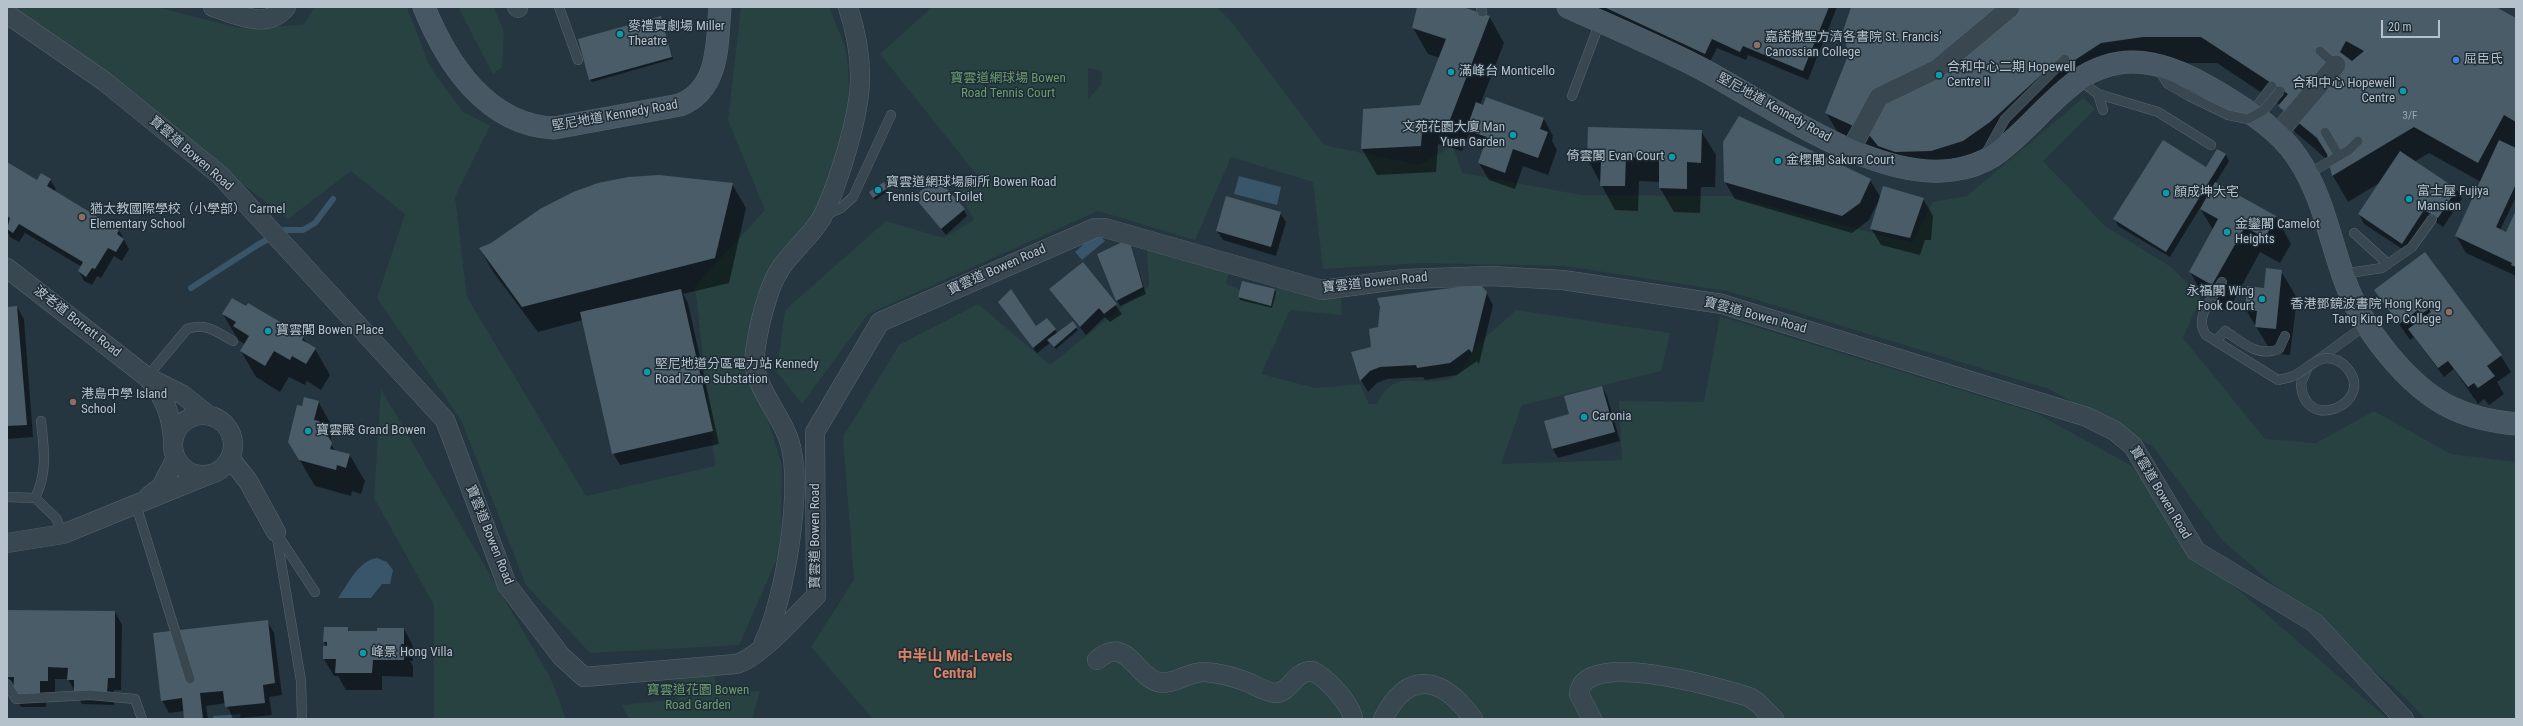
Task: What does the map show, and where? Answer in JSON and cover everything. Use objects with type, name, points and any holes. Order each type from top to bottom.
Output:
[{"type":"street","points":[[213,7],[247,18],[262,20],[275,16],[286,7]]},
{"type":"street","name":"堅尼地道 Kennedy Road","points":[[424,7],[450,58],[482,98],[510,118],[539,128],[554,128],[680,105],[695,98],[706,85],[713,69],[720,7]]},
{"type":"street","points":[[761,650],[772,627],[788,554],[792,525],[794,472],[793,453],[788,438],[755,372],[754,353],[777,274],[808,238],[821,218],[834,190],[852,135],[860,93],[859,45],[848,7]]},
{"type":"street","name":"堅尼地道 Kennedy Road","points":[[1568,7],[1699,68],[1776,112],[1851,149],[1894,167],[1921,171],[1953,170],[1981,164],[2000,152],[2079,80],[2102,68],[2118,64],[2138,61],[2154,63],[2221,94],[2278,133],[2296,155],[2308,174],[2351,296],[2367,324],[2397,362],[2432,396],[2462,412],[2516,424]]},
{"type":"street","points":[[1851,149],[1879,97],[1937,69],[2010,8]]},
{"type":"street","name":"寶雲道 Bowen Road","points":[[7,14],[104,81],[221,176],[445,420],[507,585],[561,656],[584,677],[736,664],[746,662],[761,650],[816,596],[815,432],[880,322],[1095,228],[1105,228],[1322,290],[1404,279],[1491,276],[1563,280],[1722,304],[2041,402],[2098,421],[2128,441],[2141,458],[2184,536],[2196,551],[2315,623],[2404,719]]},
{"type":"street","points":[[2278,133],[2339,68]]},
{"type":"street","name":"波老道 Borrett Road","points":[[7,268],[147,377],[182,395],[208,415],[225,423],[233,440],[230,458]]},
{"type":"street","name":"波老道 Borrett Road","points":[[147,377],[162,395],[168,409],[175,449]]},
{"type":"street","points":[[136,505],[161,487],[175,449],[182,423],[199,415],[208,415]]},
{"type":"street","points":[[175,449],[189,472],[208,474]]},
{"type":"street","points":[[7,543],[63,534],[208,474],[217,472],[230,458],[248,481],[276,532]]},
{"type":"street","points":[[1097,660],[1104,655],[1119,653],[1131,659],[1151,679],[1160,682],[1169,682],[1194,672],[1207,672],[1243,681],[1276,693],[1283,691],[1303,672],[1312,671],[1319,675],[1348,704],[1353,719]]},
{"type":"street","points":[[1592,719],[1579,694],[1582,684],[1597,676],[1634,672],[1678,678],[1749,697],[1757,702],[1774,719]]},
{"type":"street","points":[[1383,719],[1390,707],[1404,690],[1416,684],[1425,683],[1434,684],[1448,692],[1473,719]]},
{"type":"lane","points":[[559,7],[578,60]]},
{"type":"lane","points":[[1572,96],[1600,22]]},
{"type":"lane","points":[[2320,51],[2339,68]]},
{"type":"lane","points":[[1981,164],[1989,146],[2005,119],[2065,60]]},
{"type":"lane","points":[[2154,63],[2168,84],[2228,115],[2248,119],[2264,110],[2276,88],[2251,114],[2229,111],[2214,104]]},
{"type":"lane","points":[[2079,80],[2098,94],[2158,112],[2211,145]]},
{"type":"lane","points":[[2098,94],[2103,110]]},
{"type":"lane","points":[[821,218],[840,208],[853,197],[891,115]]},
{"type":"lane","points":[[2325,132],[2339,156]]},
{"type":"lane","points":[[2308,174],[2339,156],[2358,141]]},
{"type":"lane","points":[[2342,274],[2372,271],[2388,264],[2412,247],[2432,219]]},
{"type":"lane","points":[[2354,233],[2388,264]]},
{"type":"lane","points":[[2222,282],[2200,319],[2201,328],[2206,335],[2278,380],[2293,377],[2318,360],[2328,358],[2340,362],[2346,366],[2352,376],[2354,386],[2351,396],[2345,404],[2337,409],[2328,411],[2316,409],[2309,404],[2303,395],[2301,384],[2308,367],[2367,324]]},
{"type":"lane","points":[[147,377],[187,329],[196,326],[209,328],[233,341]]},
{"type":"lane","points":[[2216,341],[2225,331],[2259,352],[2267,353],[2279,349],[2286,336]]},
{"type":"lane","points":[[35,498],[42,484],[44,465],[41,421]]},
{"type":"lane","points":[[7,497],[35,498],[56,518],[63,534]]},
{"type":"lane","points":[[136,505],[190,679]]},
{"type":"lane","points":[[276,532],[315,592]]},
{"type":"lane","points":[[276,532],[300,673],[302,719]]},
{"type":"lane","points":[[7,684],[16,699],[90,695],[135,699],[142,719]]},
{"type":"green space","points":[[11,7],[157,7],[238,28],[303,25],[315,7],[407,7],[430,67],[462,111],[490,126],[455,197],[467,297],[586,496],[715,466],[695,286],[765,210],[728,120],[741,7],[829,7],[842,39],[847,58],[848,96],[843,134],[833,173],[819,211],[802,248],[747,352],[782,465],[781,550],[739,645],[590,653],[526,585],[461,420],[377,298],[405,214],[351,171],[288,219]]},
{"type":"green space","points":[[458,7],[494,7],[504,32],[502,67],[493,74]]},
{"type":"green space","name":"寶雲道網球場 Bowen Road Tennis Court","points":[[932,7],[1217,7],[1230,20],[1324,145],[1419,165],[1453,146],[1462,173],[1581,195],[1729,196],[1912,243],[1933,202],[1967,196],[2083,98],[2095,109],[2043,161],[2105,226],[2171,267],[2201,297],[2183,338],[2265,439],[2316,443],[2374,411],[2451,454],[2516,462],[2516,719],[2425,719],[2407,699],[2223,541],[2153,447],[2049,389],[1727,291],[1565,266],[1421,263],[1323,269],[1313,182],[1231,157],[1195,240],[1098,211],[868,314],[802,404],[777,372],[785,310],[886,221],[944,238],[974,220],[954,184],[977,175],[880,54]],"holes":[[[1088,68],[1102,71],[1101,84],[1088,100]]]},
{"type":"green space","points":[[1147,247],[1229,271],[1226,284],[1273,303],[1278,283],[1341,299],[1342,315],[1290,310],[1261,374],[1315,388],[1360,384],[1369,404],[1377,404],[1392,385],[1401,381],[1439,381],[1455,376],[1480,343],[1516,310],[1670,333],[1661,371],[1522,405],[1501,464],[1622,460],[1619,401],[1704,402],[1720,316],[2036,413],[2132,466],[2199,556],[2388,719],[873,719],[811,647],[854,580],[843,437],[899,345],[978,304],[1050,365],[1149,286]]},
{"type":"green space","points":[[381,389],[550,677],[566,719],[434,719],[434,605],[374,498]]},
{"type":"green space","name":"寶雲道花園 Bowen Road Garden","points":[[714,673],[717,694],[760,691],[752,719],[629,719],[622,705],[678,699],[676,677]]},
{"type":"water","points":[[1239,176],[1281,187],[1277,205],[1234,194]]},
{"type":"water","points":[[1097,232],[1105,241],[1082,260],[1075,252]]},
{"type":"water","points":[[377,558],[387,562],[393,570],[390,584],[382,584],[371,598],[338,598],[359,568],[365,563]]},
{"type":"water","points":[[240,714],[241,719],[213,719],[213,716]]},
{"type":"building","name":"滿峰台 Monticello","points":[[1417,7],[1463,7],[1490,16],[1448,125],[1423,118],[1421,146],[1361,149],[1363,109],[1420,105],[1446,39],[1412,28]]},
{"type":"building","name":"嘉諾撒聖方濟各書院 St. Francis' Canossian College","points":[[1604,7],[1829,7],[1803,71],[1743,46],[1740,52],[1712,39],[1705,54]]},
{"type":"building","points":[[1851,7],[2496,7],[2516,18],[2516,122],[2504,115],[2478,163],[2414,127],[2332,176],[2327,154],[2317,138],[2278,106],[2288,94],[2201,37],[2143,37],[2101,43],[2069,64],[2062,56],[1990,122],[1963,141],[1931,151],[1895,152],[1878,146],[1870,136],[1862,130],[1825,113],[1849,53],[1842,34]],"holes":[[[2346,41],[2364,51],[2352,61],[2340,52]]]},
{"type":"building","points":[[661,16],[672,57],[589,80],[578,39]]},
{"type":"building","name":"文苑花園大廈 Man Yuen Garden","points":[[1486,97],[1544,118],[1540,129],[1548,132],[1538,158],[1513,149],[1505,173],[1478,163],[1487,137],[1466,130],[1476,102],[1483,105]]},
{"type":"building","name":"金櫻閣 Sakura Court","points":[[1739,116],[1871,179],[1860,203],[1842,216],[1724,182],[1723,142]]},
{"type":"building","name":"倚雲閣 Evan Court","points":[[1588,127],[1702,130],[1701,163],[1687,162],[1687,189],[1659,188],[1659,158],[1626,157],[1625,186],[1600,186],[1601,160],[1587,160]]},
{"type":"building","name":"顏成坤大宅","points":[[2163,140],[2206,167],[2217,149],[2226,154],[2166,252],[2113,219]]},
{"type":"building","points":[[2499,140],[2516,148],[2516,184],[2496,227],[2506,232],[2516,210],[2516,267],[2511,265],[2512,263],[2455,236]]},
{"type":"building","name":"富士屋 Fujiya Mansion","points":[[2400,151],[2457,189],[2438,218],[2424,210],[2402,244],[2358,214]]},
{"type":"building","points":[[7,162],[37,180],[41,173],[51,179],[47,186],[119,230],[117,234],[124,239],[116,252],[108,248],[95,269],[92,268],[86,277],[78,271],[83,262],[19,224],[13,233],[7,229],[10,218],[7,216]]},
{"type":"building","points":[[659,175],[733,183],[715,258],[522,307],[479,248],[491,243],[540,209],[573,192],[598,183],[628,177]]},
{"type":"building","points":[[937,177],[965,209],[941,229],[914,197]]},
{"type":"building","name":"寶雲道網球場廁所 Bowen Road Tennis Court Toilet","points":[[884,182],[888,188],[873,198],[869,192]]},
{"type":"building","name":"金鑾閣 Camelot Heights","points":[[2215,182],[2276,216],[2265,238],[2245,227],[2212,285],[2189,272],[2218,219],[2200,209]]},
{"type":"building","points":[[1883,186],[1924,198],[1910,238],[1870,229]]},
{"type":"building","points":[[1226,196],[1281,212],[1271,247],[1216,231]]},
{"type":"building","points":[[1129,239],[1143,287],[1116,301],[1097,254]]},
{"type":"building","points":[[2425,252],[2502,355],[2487,366],[2495,376],[2478,388],[2474,383],[2468,387],[2448,361],[2438,368],[2408,329],[2431,312],[2429,309],[2421,314],[2418,310],[2399,324],[2374,290]]},
{"type":"building","points":[[1083,262],[1117,304],[1104,314],[1099,308],[1080,327],[1049,289]]},
{"type":"building","name":"永福閣 Wing Fook Court","points":[[2266,268],[2282,270],[2276,329],[2255,327],[2257,311],[2245,310],[2247,286],[2264,288]]},
{"type":"building","points":[[1242,281],[1275,289],[1271,306],[1238,297]]},
{"type":"building","points":[[1480,284],[1487,292],[1472,353],[1469,349],[1450,363],[1417,368],[1416,365],[1380,367],[1370,371],[1360,381],[1351,352],[1371,347],[1369,329],[1378,327],[1380,307],[1377,298]]},
{"type":"building","name":"堅尼地道分區電力站 Kennedy Road Zone Substation","points":[[681,289],[713,431],[612,454],[580,312]]},
{"type":"building","points":[[1011,289],[1036,326],[1047,318],[1056,329],[1033,348],[998,302]]},
{"type":"building","name":"寶雲閣 Bowen Place","points":[[232,298],[246,306],[248,303],[304,336],[302,340],[316,348],[306,364],[292,356],[290,360],[274,351],[265,366],[240,351],[249,336],[233,326],[236,322],[222,314]]},
{"type":"building","points":[[17,306],[27,425],[7,426],[7,307]]},
{"type":"building","points":[[1073,321],[1077,327],[1054,347],[1047,340]]},
{"type":"building","name":"Caronia","points":[[1602,386],[1615,432],[1552,449],[1544,421],[1569,414],[1564,396]]},
{"type":"building","name":"寶雲殿 Grand Bowen","points":[[304,397],[319,401],[314,420],[319,421],[332,443],[330,449],[350,454],[346,468],[337,465],[336,470],[299,460],[288,442],[297,405],[302,406]]},
{"type":"building","points":[[7,610],[115,611],[115,678],[108,678],[107,693],[74,692],[74,680],[67,680],[68,668],[48,667],[48,681],[40,681],[40,695],[13,695],[14,677],[7,677]]},
{"type":"building","points":[[268,620],[275,683],[263,685],[265,703],[225,707],[223,691],[200,693],[203,719],[184,719],[182,698],[161,701],[153,633]]},
{"type":"building","name":"峰景 Hong Villa","points":[[324,627],[348,627],[348,631],[377,631],[377,628],[404,628],[404,644],[401,644],[401,648],[404,648],[404,660],[373,660],[372,673],[335,673],[336,659],[323,659],[323,646],[327,646],[327,642],[323,642]]},
{"type":"waterway","points":[[191,288],[259,244],[285,230],[303,230],[315,223],[333,199]]},
{"type":"place","name":"麥禮賢劇場 Miller Theatre","points":[[620,34]]},
{"type":"place","name":"嘉諾撒聖方濟各書院 St. Francis' Canossian College","points":[[1757,45]]},
{"type":"place","name":"屈臣氏","points":[[2456,60]]},
{"type":"place","name":"滿峰台 Monticello","points":[[1451,72]]},
{"type":"place","name":"合和中心二期 Hopewell Centre II","points":[[1939,75]]},
{"type":"place","name":"合和中心 Hopewell Centre","points":[[2403,91]]},
{"type":"place","name":"文苑花園大廈 Man Yuen Garden","points":[[1513,135]]},
{"type":"place","name":"倚雲閣 Evan Court","points":[[1672,157]]},
{"type":"place","name":"金櫻閣 Sakura Court","points":[[1778,161]]},
{"type":"place","name":"寶雲道網球場廁所 Bowen Road Tennis Court Toilet","points":[[878,190]]},
{"type":"place","name":"顏成坤大宅","points":[[2166,193]]},
{"type":"place","name":"富士屋 Fujiya Mansion","points":[[2409,199]]},
{"type":"place","name":"猶太教國際學校（小學部） Carmel Elementary School","points":[[82,217]]},
{"type":"place","name":"金鑾閣 Camelot Heights","points":[[2227,232]]},
{"type":"place","name":"永福閣 Wing Fook Court","points":[[2262,299]]},
{"type":"place","name":"香港鄧鏡波書院 Hong Kong Tang King Po College","points":[[2449,312]]},
{"type":"place","name":"寶雲閣 Bowen Place","points":[[268,331]]},
{"type":"place","name":"堅尼地道分區電力站 Kennedy Road Zone Substation","points":[[647,372]]},
{"type":"place","name":"港島中學 Island School","points":[[73,402]]},
{"type":"place","name":"Caronia","points":[[1584,417]]},
{"type":"place","name":"寶雲殿 Grand Bowen","points":[[308,431]]},
{"type":"place","name":"峰景 Hong Villa","points":[[363,653]]},
{"type":"district","name":"中半山 Mid-Levels Central","points":[[955,666]]}]
